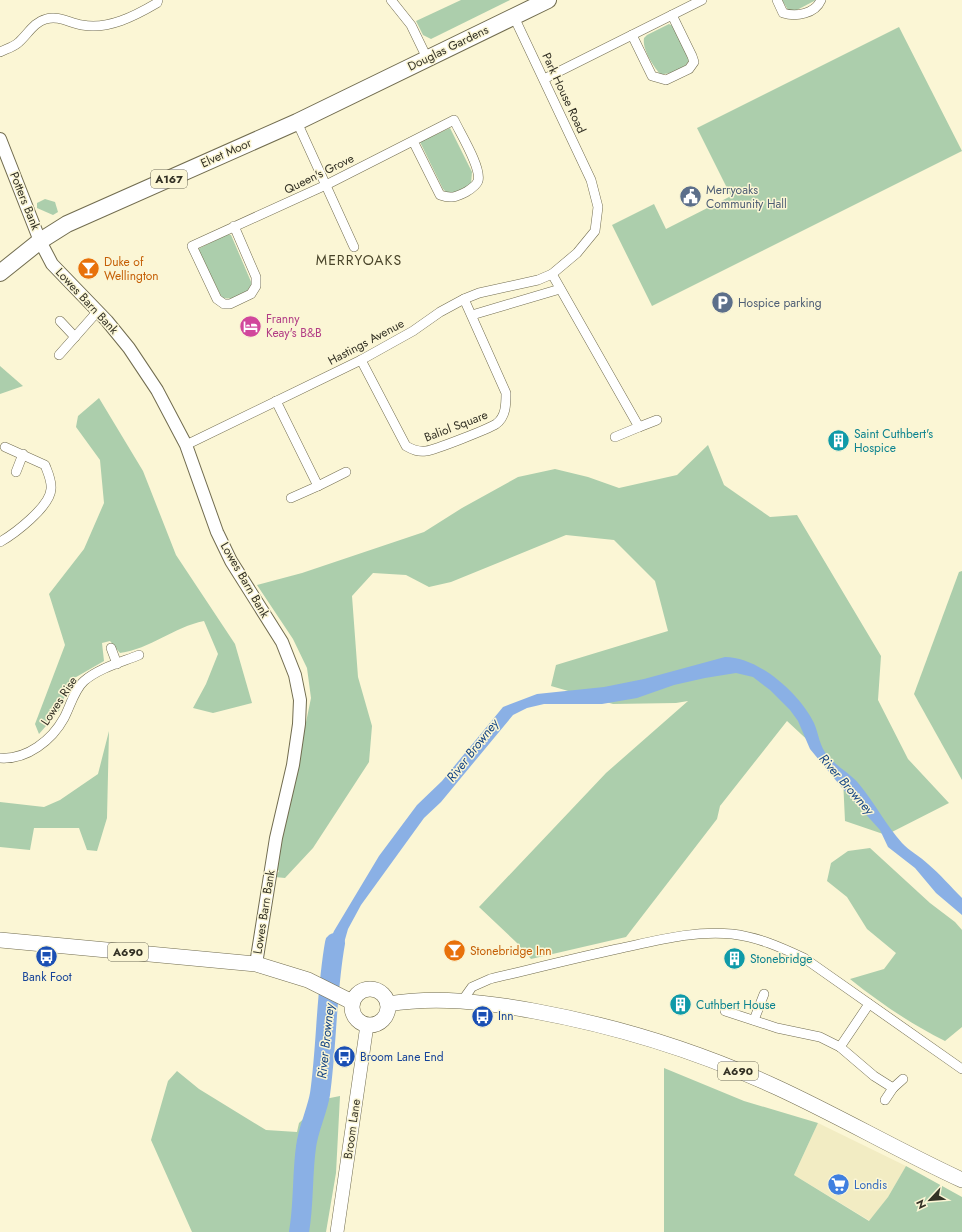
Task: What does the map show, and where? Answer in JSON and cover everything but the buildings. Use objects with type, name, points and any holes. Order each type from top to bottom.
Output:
[{"type":"highway","name":"Douglas Gardens","points":[[348,97],[548,0]]},
{"type":"highway","name":"Elvet Moor","points":[[40,240],[67,224],[94,211],[297,122],[348,97]]},
{"type":"highway","name":"A167","points":[[0,273],[40,240]]},
{"type":"main road","name":"A690","points":[[0,940],[256,964],[308,980],[352,1002]]},
{"type":"main road","points":[[368,989],[373,989],[383,994],[388,1004],[386,1016],[378,1024],[366,1026],[356,1020],[351,1008],[352,1002],[358,993],[368,989]]},
{"type":"main road","name":"A690","points":[[388,1004],[432,999],[498,1005],[556,1015],[650,1040],[725,1066],[775,1086],[962,1180]]},
{"type":"main road","name":"Broom Lane","points":[[338,1232],[366,1026]]},
{"type":"street","points":[[0,52],[18,43],[37,23],[46,18],[56,17],[83,25],[103,25],[135,16],[157,3],[158,0]]},
{"type":"street","points":[[391,0],[410,25],[427,58]]},
{"type":"street","points":[[544,79],[702,0]]},
{"type":"street","points":[[777,0],[783,13],[797,16],[815,8],[821,0]]},
{"type":"street","points":[[632,35],[652,76],[666,80],[689,69],[694,62],[672,15]]},
{"type":"street","name":"Park House Road","points":[[514,17],[591,180]]},
{"type":"street","name":"Queen's Grove","points":[[234,226],[256,277],[256,286],[251,294],[230,304],[224,304],[217,299],[192,246],[234,226],[326,185],[413,140],[454,120],[478,169],[478,180],[473,188],[457,197],[450,198],[440,195],[413,140]]},
{"type":"street","points":[[297,122],[354,247]]},
{"type":"street","name":"Potters Bank","points":[[0,139],[40,240]]},
{"type":"street","name":"Hastings Avenue","points":[[186,445],[361,360],[413,331],[440,312],[464,298],[479,293],[538,280],[552,274],[577,253],[595,231],[598,207],[591,180]]},
{"type":"street","name":"Lowes Barn Bank","points":[[40,240],[56,270],[97,312],[129,348],[147,374],[186,445],[218,532],[231,561],[288,653],[295,675],[300,700],[298,724],[292,765],[276,838],[256,964]]},
{"type":"street","points":[[552,274],[639,427]]},
{"type":"street","points":[[464,298],[472,315],[560,289]]},
{"type":"street","points":[[59,355],[97,312]]},
{"type":"street","name":"Baliol Square","points":[[361,360],[406,446],[414,451],[435,450],[496,424],[503,416],[506,406],[506,393],[472,315]]},
{"type":"street","points":[[60,321],[75,337]]},
{"type":"street","points":[[276,401],[318,486]]},
{"type":"street","points":[[615,437],[657,420]]},
{"type":"street","points":[[0,542],[34,516],[48,500],[51,490],[50,477],[45,465],[5,447]]},
{"type":"street","points":[[16,472],[23,454]]},
{"type":"street","points":[[291,498],[346,472]]},
{"type":"street","points":[[111,648],[117,664]]},
{"type":"street","name":"Lowes Rise","points":[[0,758],[5,759],[35,750],[46,741],[63,720],[83,682],[93,675],[140,655]]},
{"type":"street","points":[[462,1001],[472,987],[490,979],[666,938],[707,934],[738,935],[775,944],[804,958],[962,1069]]},
{"type":"street","points":[[754,1020],[764,994]]},
{"type":"street","points":[[840,1047],[869,1004]]},
{"type":"street","points":[[725,1011],[777,1028],[820,1037],[840,1047],[874,1076],[893,1088]]},
{"type":"street","points":[[885,1100],[893,1088],[903,1079]]},
{"type":"shaded area","points":[[818,1123],[906,1166],[888,1197],[870,1221],[794,1175]]},
{"type":"green space","points":[[461,0],[510,0],[431,39],[423,35],[416,21]]},
{"type":"green space","points":[[782,0],[816,0],[795,11],[788,10]]},
{"type":"green space","points":[[669,24],[673,26],[689,58],[686,65],[682,68],[660,74],[646,52],[644,38]]},
{"type":"green space","points":[[899,27],[962,151],[652,306],[612,225],[654,204],[666,229],[731,196],[697,128]]},
{"type":"green space","points":[[450,128],[472,172],[471,184],[456,193],[448,194],[443,189],[420,142]]},
{"type":"green space","points":[[45,199],[55,202],[58,212],[53,215],[37,208],[37,203]]},
{"type":"green space","points":[[228,234],[231,235],[252,284],[247,291],[240,296],[222,298],[198,249]]},
{"type":"green space","points":[[0,366],[23,386],[0,394]]},
{"type":"green space","points":[[99,398],[143,471],[176,555],[235,644],[252,703],[213,713],[193,708],[206,684],[218,654],[204,621],[182,628],[152,643],[131,651],[120,653],[110,641],[102,643],[104,661],[71,680],[59,711],[39,734],[35,724],[65,645],[49,594],[84,549],[104,503],[100,460],[76,427],[78,416]]},
{"type":"green space","points":[[708,445],[724,485],[770,517],[797,515],[881,656],[878,700],[908,759],[949,803],[886,835],[845,821],[843,779],[815,747],[787,721],[720,806],[717,819],[626,937],[531,959],[516,942],[479,907],[606,773],[688,701],[676,703],[613,704],[551,686],[556,665],[668,631],[655,581],[614,540],[566,535],[451,582],[429,587],[406,575],[373,573],[352,596],[358,677],[372,726],[369,762],[313,848],[285,878],[275,877],[279,871],[276,868],[311,698],[307,668],[293,639],[257,585],[302,573],[424,532],[462,508],[518,477],[555,469],[588,477],[619,488],[677,475]]},
{"type":"green space","points":[[962,571],[962,780],[914,694],[959,572]]},
{"type":"green space","points":[[109,731],[107,818],[97,851],[87,850],[79,828],[34,828],[30,850],[0,847],[0,802],[44,807],[60,800],[98,774]]},
{"type":"green space","points":[[870,848],[930,903],[955,922],[962,930],[962,1027],[945,1041],[896,1013],[850,979],[884,969],[896,953],[867,929],[847,897],[827,881],[831,863],[848,851]]},
{"type":"green space","points":[[664,1068],[744,1101],[818,1123],[794,1175],[869,1221],[888,1197],[906,1166],[962,1197],[962,1232],[664,1232]]},
{"type":"green space","points":[[177,1071],[199,1089],[266,1130],[297,1132],[299,1123],[325,1099],[340,1096],[336,1173],[326,1232],[192,1232],[151,1140],[168,1081]]},
{"type":"water","points":[[725,657],[751,663],[764,670],[789,689],[808,712],[814,723],[825,752],[839,767],[859,784],[902,843],[922,858],[962,898],[962,915],[936,893],[915,868],[888,847],[880,830],[810,749],[798,721],[790,710],[770,690],[753,677],[736,673],[674,685],[637,698],[602,704],[544,704],[527,708],[513,715],[441,802],[424,818],[361,905],[348,929],[342,950],[339,972],[324,968],[325,952],[334,931],[379,856],[417,805],[442,781],[503,707],[537,694],[604,687],[644,679]]},
{"type":"waterway","name":"River Browney","points":[[299,1232],[302,1211],[306,1147],[320,1094],[330,981],[335,943]]},
{"type":"place","name":"Merryoaks Community Hall","points":[[691,197]]},
{"type":"place","name":"Duke of Wellington","points":[[89,269]]},
{"type":"place","name":"Hospice parking","points":[[723,303]]},
{"type":"place","name":"Franny Keay's B&B","points":[[251,326]]},
{"type":"place","name":"Saint Cuthbert's Hospice","points":[[838,441]]},
{"type":"place","name":"Stonebridge Inn","points":[[455,951]]},
{"type":"place","name":"Bank Foot","points":[[47,956]]},
{"type":"place","name":"Stonebridge","points":[[735,959]]},
{"type":"place","name":"Cuthbert House","points":[[681,1005]]},
{"type":"place","name":"Inn","points":[[482,1016]]},
{"type":"place","name":"Broom Lane End","points":[[345,1057]]},
{"type":"place","name":"Londis","points":[[839,1185]]},
{"type":"district","name":"MERRYOAKS","points":[[359,260]]}]
